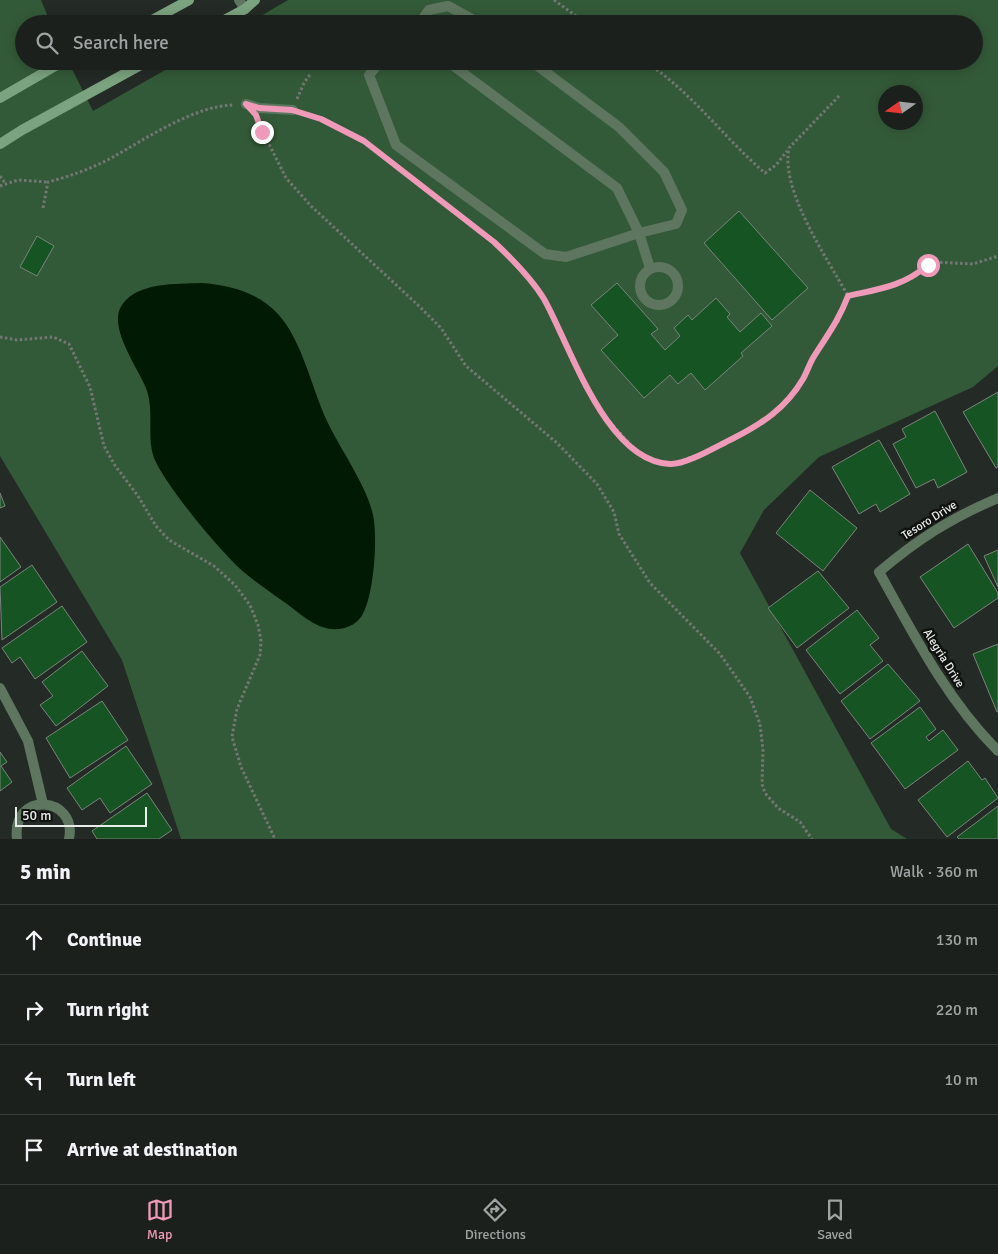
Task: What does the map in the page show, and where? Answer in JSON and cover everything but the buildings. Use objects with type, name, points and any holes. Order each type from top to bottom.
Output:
[{"type":"street","points":[[162,15],[189,0]]},
{"type":"street","points":[[228,15],[242,4],[255,0]]},
{"type":"street","points":[[425,15],[429,10],[448,6],[464,15]]},
{"type":"street","points":[[0,98],[48,70]]},
{"type":"street","points":[[0,144],[132,70]]},
{"type":"street","points":[[373,70],[369,75],[396,145],[545,254],[566,257],[639,233],[676,224],[682,210],[664,172],[619,127],[542,70]]},
{"type":"street","points":[[459,70],[617,188],[639,233],[650,268]]},
{"type":"street","points":[[246,104],[259,108],[292,110]]},
{"type":"street","name":"Tesoro Drive","points":[[879,572],[909,547],[959,514],[998,498]]},
{"type":"street","name":"Alegria Drive","points":[[879,572],[932,666],[975,728],[998,751]]},
{"type":"street","points":[[0,688],[28,740],[42,804]]},
{"type":"street","points":[[17,839],[16,830],[22,814],[29,808],[42,804],[57,808],[66,818],[70,826],[69,839]]},
{"type":"path","points":[[554,0],[575,15]]},
{"type":"path","points":[[657,70],[694,100],[749,160],[765,173],[776,165],[789,148],[840,96]]},
{"type":"path","points":[[311,73],[304,83],[292,110],[321,119],[364,141],[506,253],[543,297],[585,388],[603,414],[636,451],[661,463],[672,464],[711,450],[772,416],[790,398],[803,379],[812,359],[839,320],[848,296],[797,202],[787,171],[789,148]]},
{"type":"path","points":[[0,186],[4,183],[18,180],[48,182],[94,166],[161,130],[200,112],[228,105],[246,104],[256,115],[273,155],[286,178],[311,206],[427,314],[440,328],[466,366],[556,443],[597,484],[614,512],[619,534],[626,548],[650,584],[720,654],[750,698],[760,724],[763,750],[762,784],[765,793],[778,808],[800,822],[812,839]]},
{"type":"path","points":[[0,176],[4,183]]},
{"type":"path","points":[[43,208],[48,182]]},
{"type":"path","points":[[848,296],[895,286],[916,276],[935,262],[973,264],[998,256]]},
{"type":"path","points":[[0,337],[17,340],[54,337],[69,344],[90,387],[104,446],[156,526],[169,540],[214,566],[235,585],[250,605],[258,625],[261,641],[260,655],[237,709],[232,737],[241,767],[274,839]]},
{"type":"green space","points":[[0,0],[41,0],[47,15],[15,15],[15,70],[72,70],[93,111],[165,70],[983,70],[983,15],[262,15],[288,0],[998,0],[998,366],[973,387],[819,457],[764,510],[740,553],[891,829],[907,839],[181,839],[122,660],[0,456]]},
{"type":"shaded area","points":[[201,283],[233,288],[252,295],[270,306],[278,314],[294,337],[332,432],[365,492],[373,515],[375,538],[374,567],[365,608],[361,617],[348,627],[332,629],[313,623],[245,573],[195,518],[170,485],[154,458],[151,441],[149,397],[125,347],[118,324],[118,314],[122,305],[129,297],[147,288],[169,284]]},
{"type":"route","points":[[262,132],[256,115],[246,104],[259,108],[292,110],[334,125],[364,141],[494,242],[506,253],[543,297],[585,388],[603,414],[636,451],[661,463],[672,464],[711,450],[772,416],[790,398],[803,379],[812,359],[839,320],[848,296],[895,286],[916,276],[928,265]]}]
